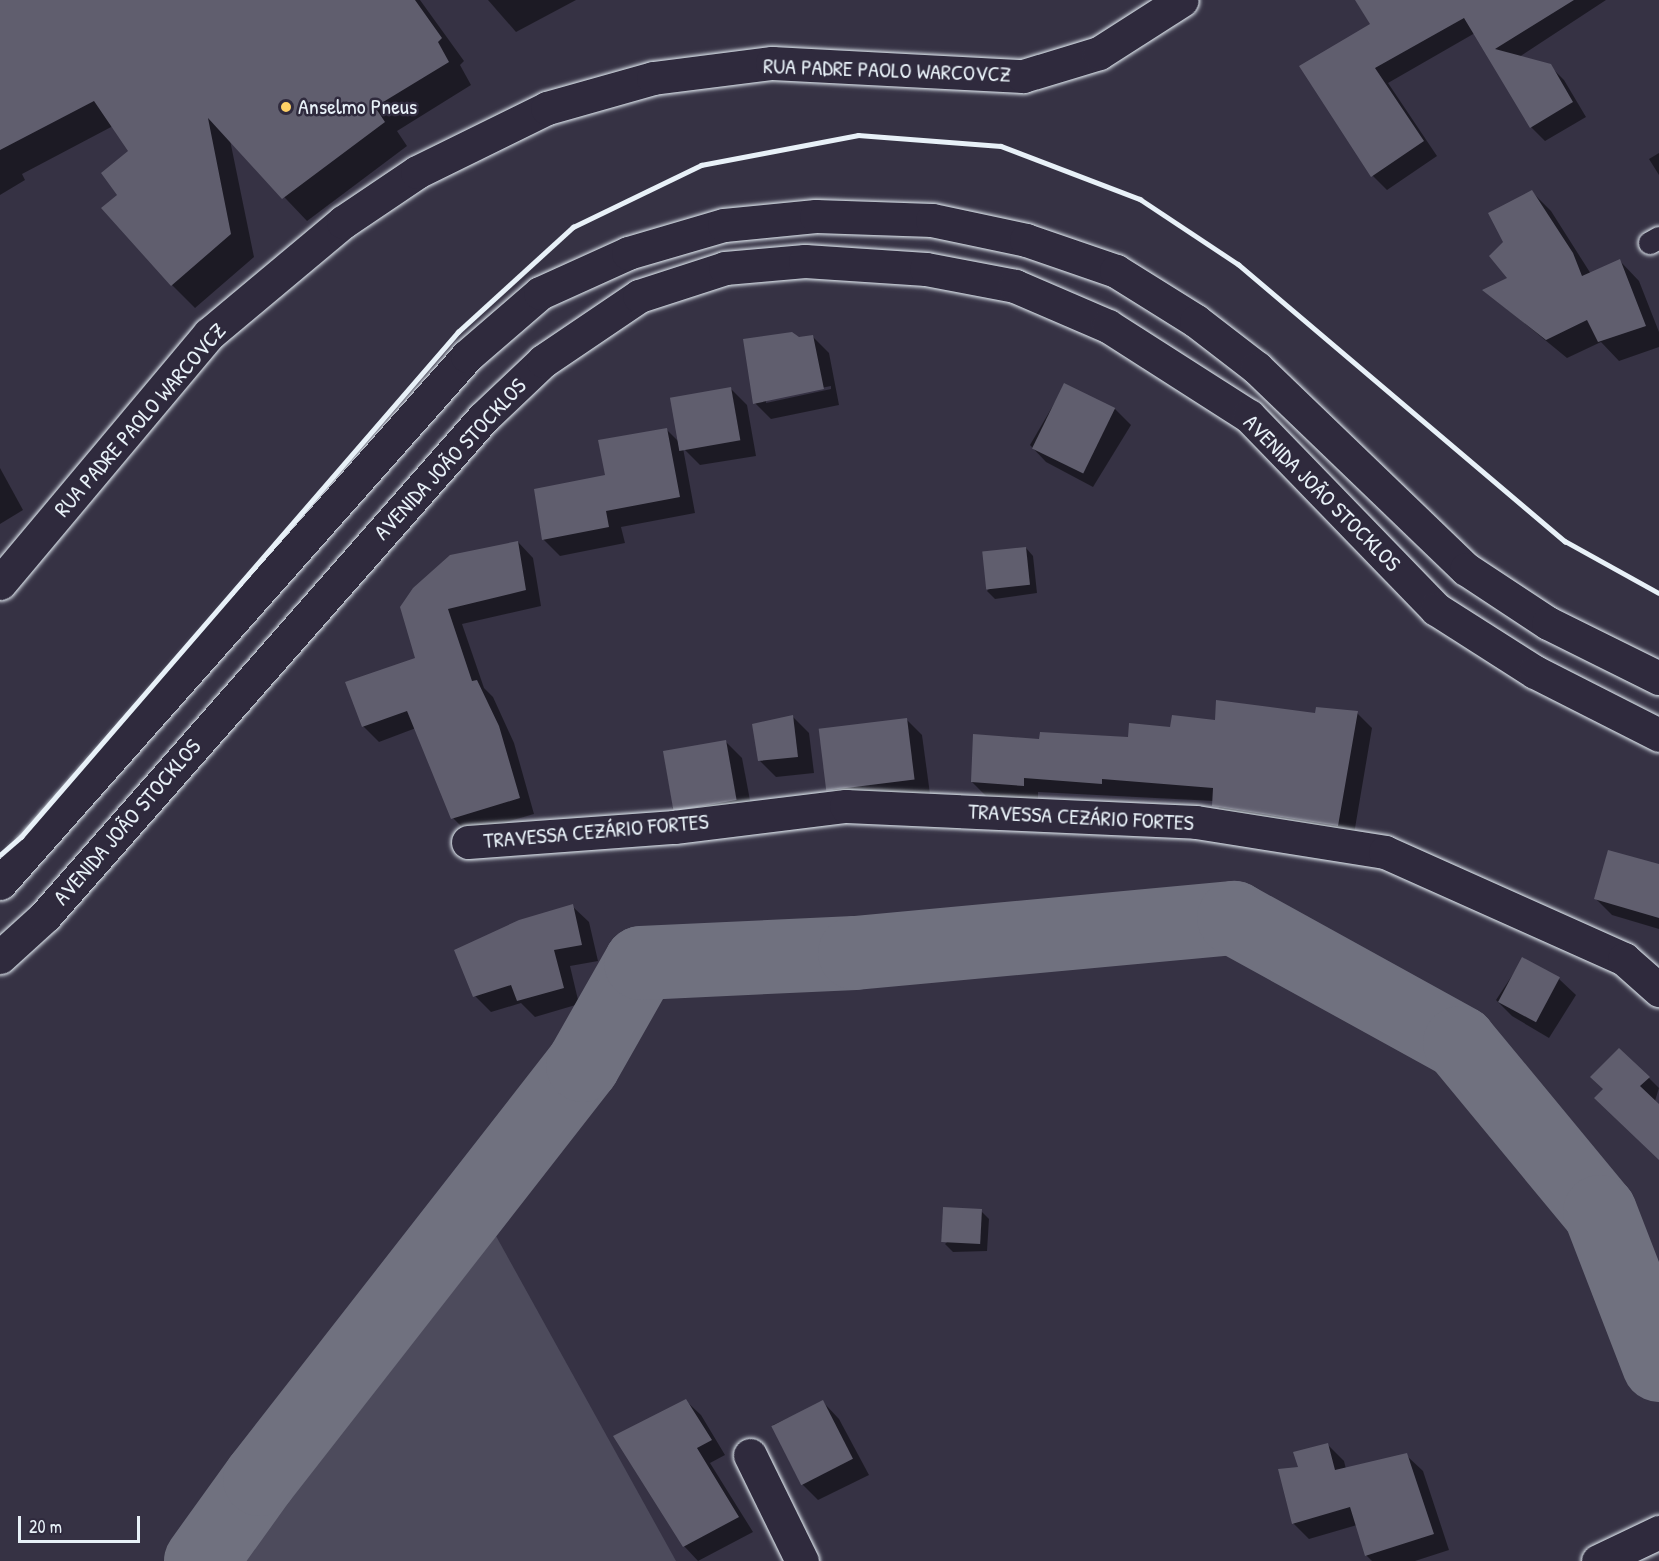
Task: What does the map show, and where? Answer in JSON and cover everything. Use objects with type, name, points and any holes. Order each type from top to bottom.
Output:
[{"type":"main road","name":"RUA PADRE PAOLO WARCOVCZ","points":[[0,583],[209,334],[343,222],[417,172],[547,108],[653,78],[772,63],[1023,76],[1099,53],[1182,0]]},
{"type":"main road","name":"AVENIDA JOÃO STOCKLOS","points":[[0,883],[467,356],[540,293],[628,254],[724,225],[816,216],[932,220],[1026,240],[1116,271],[1196,321],[1257,368],[1466,569],[1548,623],[1659,678]]},
{"type":"main road","name":"AVENIDA JOÃO STOCKLOS","points":[[0,957],[45,916],[483,418],[543,362],[639,296],[725,268],[806,261],[926,269],[1015,286],[1108,326],[1249,416],[1436,609],[1535,672],[1659,735]]},
{"type":"main road","name":"TRAVESSA CEZÁRIO FORTES","points":[[468,842],[674,826],[846,806],[1196,822],[1385,852],[1624,959],[1659,990]]},
{"type":"main road","points":[[750,1455],[802,1561]]},
{"type":"main road","points":[[1598,1561],[1659,1532]]},
{"type":"shaded area","points":[[496,1236],[676,1561],[242,1561]]},
{"type":"building","points":[[0,0],[415,0],[442,38],[438,42],[449,62],[375,107],[385,122],[282,199],[208,118],[231,234],[171,286],[101,208],[117,195],[101,173],[128,151],[94,101],[0,150]]},
{"type":"building","points":[[1355,0],[1574,0],[1495,49],[1551,64],[1573,102],[1530,128],[1464,18],[1375,68],[1424,141],[1371,177],[1299,66],[1370,24]]},
{"type":"building","points":[[1532,190],[1573,253],[1582,276],[1620,259],[1646,326],[1598,342],[1587,320],[1546,340],[1482,290],[1507,278],[1489,256],[1503,242],[1488,213]]},
{"type":"building","points":[[792,332],[799,337],[813,335],[824,389],[753,404],[743,339]]},
{"type":"building","points":[[1064,383],[1115,408],[1083,474],[1032,449]]},
{"type":"building","points":[[731,387],[740,440],[679,451],[670,398]]},
{"type":"building","points":[[667,428],[680,497],[606,511],[609,527],[542,540],[534,489],[605,475],[598,440]]},
{"type":"building","points":[[518,541],[526,590],[448,609],[472,681],[477,680],[499,726],[520,798],[451,819],[407,711],[362,727],[345,682],[415,658],[400,607],[413,588],[450,555]]},
{"type":"building","points":[[1026,547],[1030,585],[986,589],[982,552]]},
{"type":"building","points":[[1216,700],[1315,713],[1316,707],[1358,711],[1338,826],[1212,806],[1213,788],[1102,779],[1102,784],[1024,778],[1024,786],[971,782],[973,734],[1039,739],[1040,732],[1128,737],[1129,723],[1170,727],[1172,715],[1215,720]]},
{"type":"building","points":[[793,715],[798,757],[758,761],[752,724]]},
{"type":"building","points":[[907,718],[915,780],[826,790],[819,729]]},
{"type":"building","points":[[726,740],[737,800],[674,811],[663,751]]},
{"type":"building","points":[[1608,850],[1659,864],[1659,918],[1594,899]]},
{"type":"building","points":[[573,904],[582,945],[554,950],[564,988],[517,1001],[511,985],[473,997],[454,950],[519,920]]},
{"type":"building","points":[[1522,957],[1560,977],[1536,1022],[1498,1002]]},
{"type":"building","points":[[1619,1048],[1650,1077],[1640,1086],[1659,1104],[1659,1160],[1594,1098],[1603,1089],[1590,1077]]},
{"type":"building","points":[[943,1207],[982,1209],[980,1244],[941,1242]]},
{"type":"building","points":[[686,1399],[712,1440],[697,1448],[739,1517],[683,1547],[613,1436]]},
{"type":"building","points":[[823,1400],[853,1459],[801,1485],[771,1426]]},
{"type":"building","points":[[1328,1443],[1335,1470],[1407,1453],[1434,1534],[1365,1556],[1350,1507],[1292,1524],[1278,1469],[1298,1467],[1293,1452]]},
{"type":"waterway","points":[[201,1561],[260,1479],[583,1065],[641,963],[855,953],[1234,918],[1460,1043],[1600,1212],[1659,1365]]},
{"type":"railway","points":[[0,855],[21,837],[458,332],[573,227],[701,165],[858,135],[1001,146],[1140,199],[1238,264],[1565,541],[1659,593]]},
{"type":"place","name":"Anselmo Pneus","points":[[286,107]]}]
